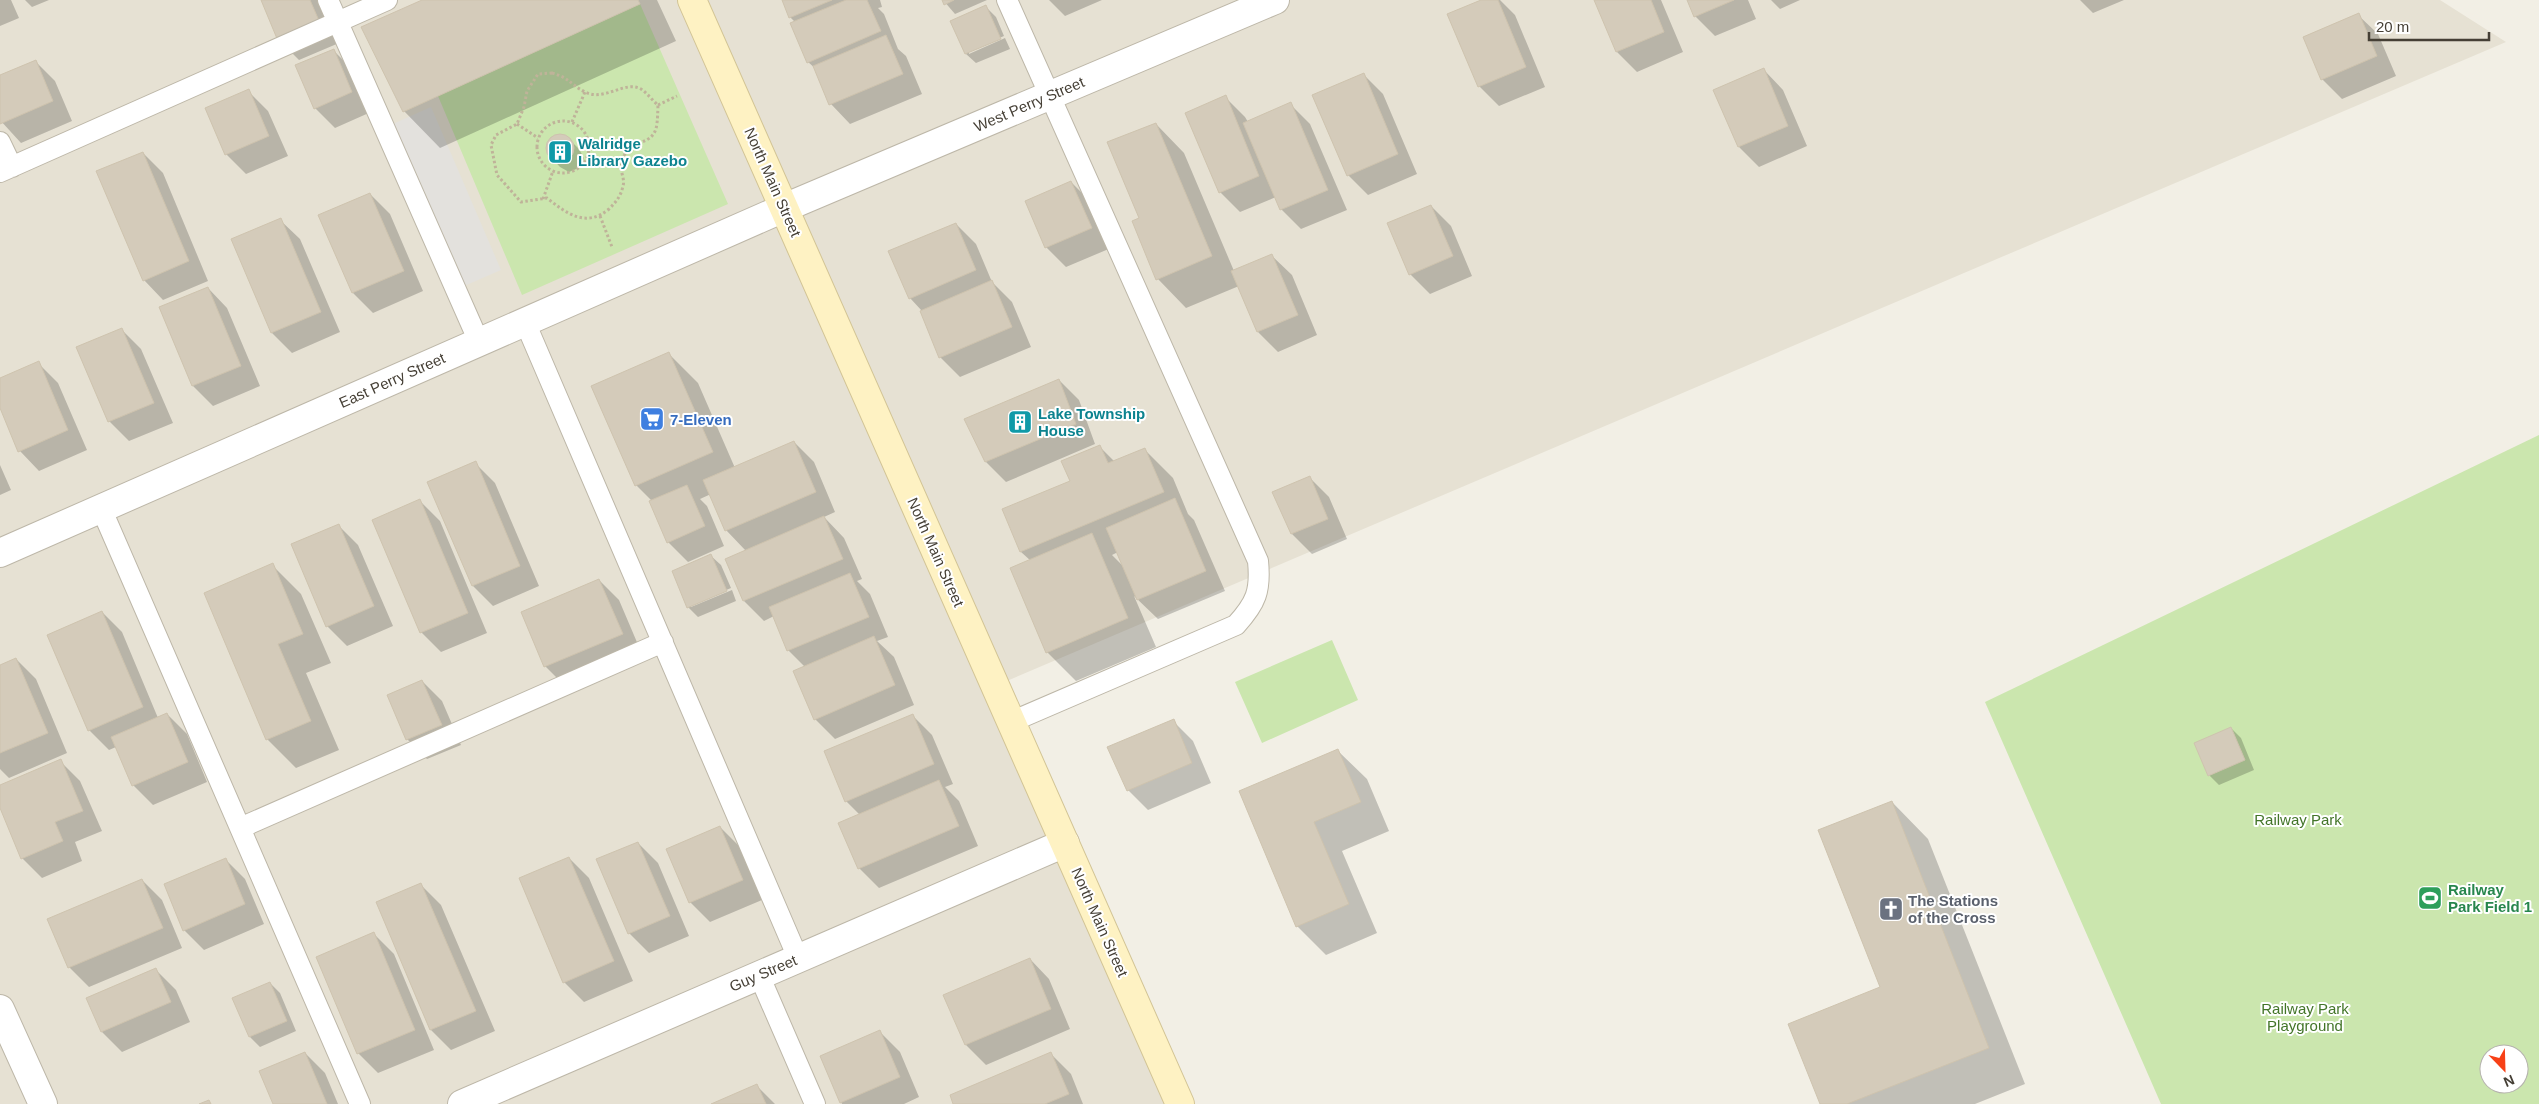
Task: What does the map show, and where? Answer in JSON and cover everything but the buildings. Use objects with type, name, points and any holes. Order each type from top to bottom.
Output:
[{"type":"street","name":"North Main Street","points":[[692,0],[1180,1104]]},
{"type":"street","name":"West Perry Street","points":[[784,208],[1274,0]]},
{"type":"street","name":"East Perry Street","points":[[0,553],[784,208]]},
{"type":"street","name":"Guy Street","points":[[462,1104],[1064,843]]},
{"type":"street","points":[[0,1008],[43,1104]]},
{"type":"lane","points":[[328,0],[479,342]]},
{"type":"lane","points":[[0,142],[6,169],[387,0]]},
{"type":"lane","points":[[1007,0],[1258,561],[1260,582],[1251,609],[1236,625],[1011,722]]},
{"type":"lane","points":[[525,322],[798,958]]},
{"type":"lane","points":[[101,508],[360,1104]]},
{"type":"lane","points":[[240,828],[663,642]]},
{"type":"lane","points":[[759,975],[814,1104]]},
{"type":"path","points":[[552,73],[566,77],[585,92],[599,95],[630,86],[640,89],[658,105],[657,131],[649,141],[630,146],[621,168],[624,184],[617,202],[600,216],[580,218],[567,213],[547,198],[521,202],[497,175],[491,145],[496,135],[517,124],[524,107],[527,91],[538,74],[552,73]]},
{"type":"path","points":[[572,122],[585,92]]},
{"type":"path","points":[[658,105],[676,96]]},
{"type":"path","points":[[554,122],[572,122],[580,126],[588,139],[587,156],[577,169],[569,172],[553,171],[539,159],[536,151],[538,138],[546,126],[554,122]]},
{"type":"path","points":[[517,124],[538,138]]},
{"type":"path","points":[[587,156],[621,168]]},
{"type":"path","points":[[543,199],[553,171]]},
{"type":"path","points":[[600,216],[615,255]]},
{"type":"shaded area","points":[[0,0],[2440,0],[2506,42],[995,686],[1180,1104],[0,1104]]},
{"type":"shaded area","points":[[431,107],[501,270],[455,290],[384,128]]},
{"type":"green space","points":[[640,4],[728,204],[522,295],[438,96]]},
{"type":"green space","name":"Railway Park","points":[[2539,435],[2539,1104],[2161,1104],[1985,702]]},
{"type":"green space","points":[[1332,640],[1358,700],[1262,743],[1235,682]]},
{"type":"place","name":"Walridge Library Gazebo","points":[[560,152]]},
{"type":"place","name":"7-Eleven","points":[[652,419]]},
{"type":"place","name":"Lake Township House","points":[[1020,422]]},
{"type":"place","name":"Railway Park Field 1","points":[[2430,898]]},
{"type":"place","name":"The Stations of the Cross","points":[[1891,909]]},
{"type":"park label","name":"Railway Park Playground","points":[[2305,1016]]}]
